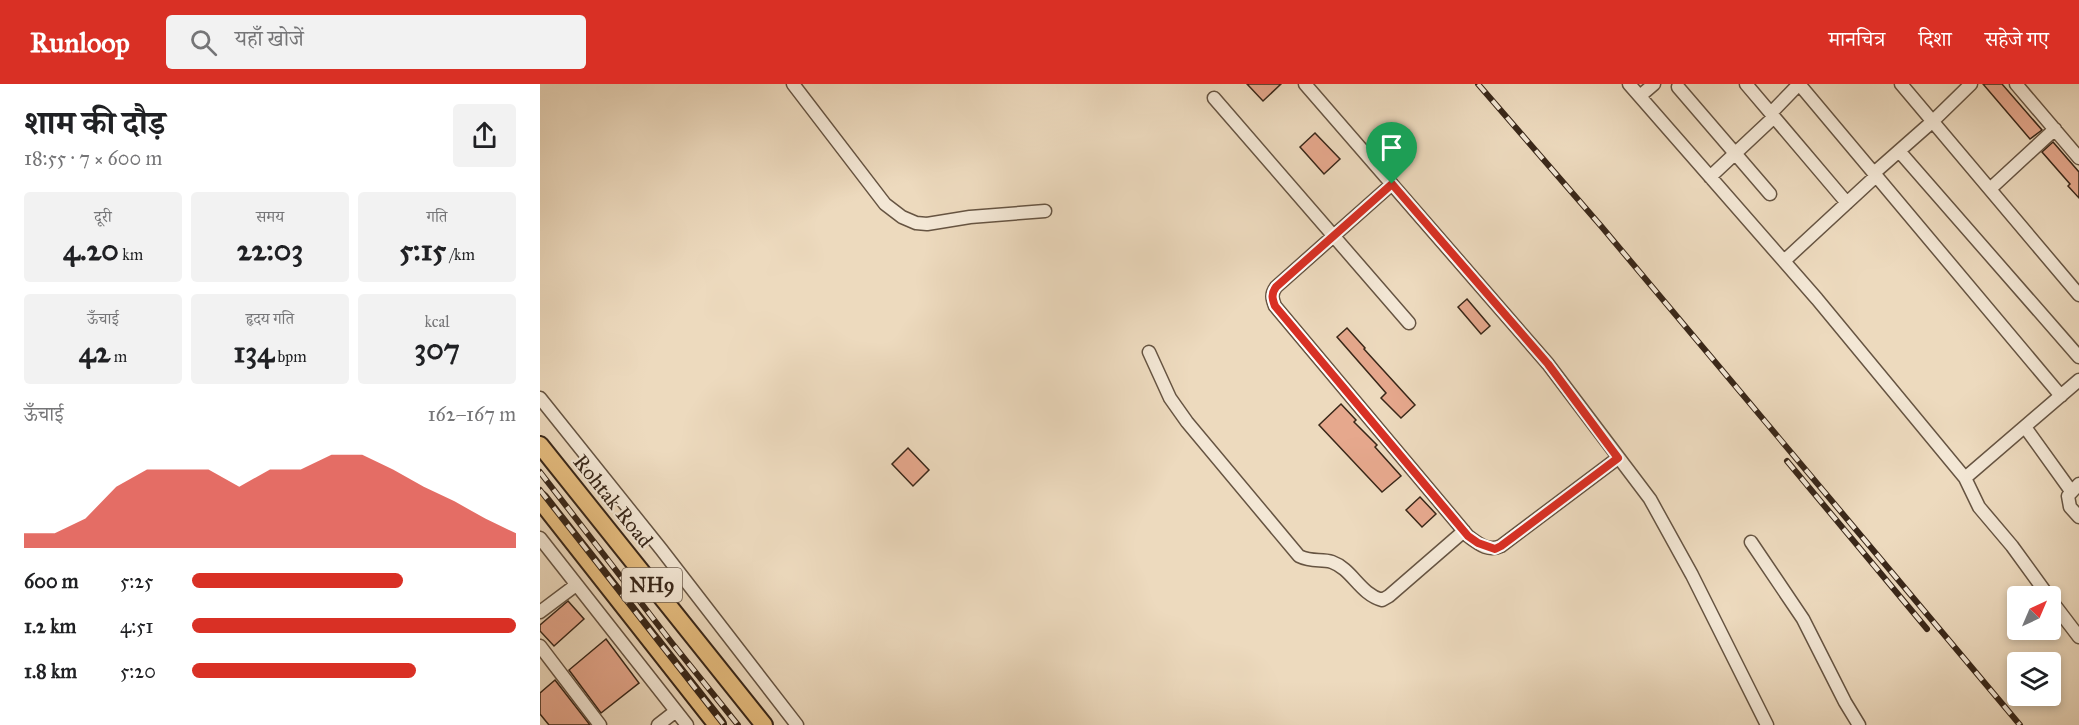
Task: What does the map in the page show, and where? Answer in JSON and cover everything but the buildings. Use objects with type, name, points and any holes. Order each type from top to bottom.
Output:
[{"type":"main road","name":"Rohtak Road","points":[[540,445],[764,725]]},
{"type":"main road","name":"NH9","points":[[540,500],[717,725]]},
{"type":"street","points":[[793,84],[885,204],[902,217],[916,223],[927,224],[1045,211]]},
{"type":"street","points":[[1305,84],[1548,364],[1650,499],[1692,575],[1767,725]]},
{"type":"street","points":[[1629,84],[1784,261],[1965,478],[1979,507],[2041,586]]},
{"type":"street","points":[[1640,96],[1654,84]]},
{"type":"street","points":[[1746,84],[1847,203]]},
{"type":"street","points":[[1710,177],[1735,154],[1799,84],[2061,396]]},
{"type":"street","points":[[1901,84],[2079,295]]},
{"type":"street","points":[[1784,261],[1971,84]]},
{"type":"street","points":[[2016,84],[2079,158]]},
{"type":"street","points":[[1678,87],[1770,195]]},
{"type":"street","points":[[1214,98],[1410,323]]},
{"type":"street","points":[[1990,189],[2055,129]]},
{"type":"street","points":[[1899,151],[2079,357]]},
{"type":"street","points":[[1392,184],[1272,291],[1275,306],[1464,531],[1488,548],[1495,549],[1501,546],[1618,458]]},
{"type":"street","points":[[1149,352],[1170,398],[1187,422],[1299,556],[1310,561],[1331,561],[1341,567],[1368,594],[1382,600],[1464,531]]},
{"type":"street","points":[[1965,478],[2079,380]]},
{"type":"street","points":[[540,398],[797,725]]},
{"type":"street","points":[[2025,427],[2075,488],[2068,496],[2068,500],[2070,507],[2079,517]]},
{"type":"street","points":[[540,538],[687,725]]},
{"type":"street","points":[[1751,542],[1803,619],[1859,725]]},
{"type":"street","points":[[540,612],[576,585]]},
{"type":"street","points":[[2061,613],[2079,638]]},
{"type":"street","points":[[540,646],[600,725]]},
{"type":"street","points":[[658,725],[676,711]]},
{"type":"railway","points":[[1478,84],[1601,226],[2020,725]]},
{"type":"railway","points":[[1787,461],[1927,629]]},
{"type":"railway","points":[[540,472],[738,725]]},
{"type":"railway","points":[[540,490],[724,725]]},
{"type":"route","points":[[1392,184],[1548,364],[1618,458],[1495,549],[1488,548],[1468,536],[1275,306],[1272,298],[1272,291],[1276,287],[1392,184]]}]
